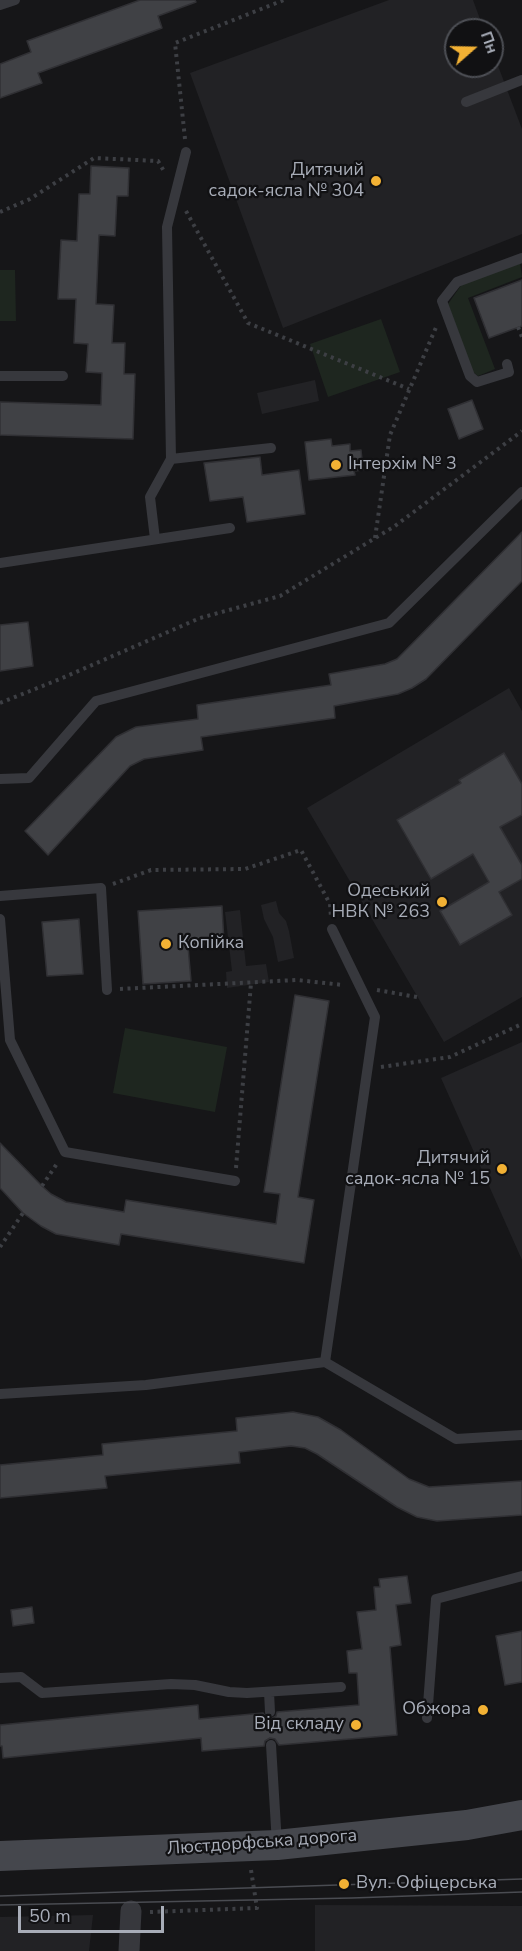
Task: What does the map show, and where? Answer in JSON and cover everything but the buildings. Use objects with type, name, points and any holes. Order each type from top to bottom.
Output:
[{"type":"main road","name":"Люстдорфська дорога","points":[[0,1856],[277,1845],[467,1825],[522,1815]]},
{"type":"street","points":[[129,1951],[132,1911]]},
{"type":"lane","points":[[0,5],[15,0]]},
{"type":"lane","points":[[465,102],[522,80]]},
{"type":"lane","points":[[155,539],[150,497],[171,459],[167,227],[186,152]]},
{"type":"lane","points":[[507,364],[509,372],[477,382],[470,376],[442,301],[457,282],[522,258]]},
{"type":"lane","points":[[0,376],[63,376]]},
{"type":"lane","points":[[171,459],[271,448]]},
{"type":"lane","points":[[0,779],[28,778],[96,701],[390,623],[522,492]]},
{"type":"lane","points":[[0,563],[230,528]]},
{"type":"lane","points":[[0,896],[101,888],[107,990]]},
{"type":"lane","points":[[0,919],[10,1040],[65,1152],[235,1181]]},
{"type":"lane","points":[[325,1362],[375,1017],[332,928]]},
{"type":"lane","points":[[0,1394],[146,1385],[325,1362],[456,1439],[522,1435]]},
{"type":"lane","points":[[427,1718],[436,1599],[522,1576]]},
{"type":"lane","points":[[0,1678],[21,1677],[42,1693],[171,1684],[195,1685],[230,1692],[341,1687]]},
{"type":"lane","points":[[269,1692],[270,1712]]},
{"type":"lane","points":[[271,1745],[277,1845]]},
{"type":"path","points":[[186,152],[175,43],[284,0]]},
{"type":"path","points":[[0,212],[30,199],[93,158],[158,161],[248,323],[410,390]]},
{"type":"path","points":[[375,538],[390,435],[444,308]]},
{"type":"path","points":[[518,327],[522,337]]},
{"type":"path","points":[[0,703],[200,618],[280,596],[395,525],[522,431]]},
{"type":"path","points":[[101,888],[151,870],[245,869],[302,850],[330,904],[332,928]]},
{"type":"path","points":[[107,990],[297,980],[417,997]]},
{"type":"path","points":[[235,1181],[251,982]]},
{"type":"path","points":[[367,1069],[450,1057],[522,1024]]},
{"type":"path","points":[[42,1186],[65,1152]]},
{"type":"path","points":[[0,1247],[23,1213]]},
{"type":"path","points":[[132,1911],[175,1912],[257,1908],[250,1866]]},
{"type":"shaded area","name":"Дитячий садок-ясла № 304","points":[[389,0],[473,0],[480,18],[444,18],[444,78],[503,78],[522,129],[522,234],[283,328],[190,73]]},
{"type":"shaded area","points":[[520,263],[522,277],[468,298],[495,369],[478,376],[473,372],[448,304],[462,284]]},
{"type":"shaded area","points":[[0,270],[15,270],[16,321],[0,321]]},
{"type":"shaded area","points":[[381,319],[400,372],[328,397],[310,344]]},
{"type":"shaded area","points":[[315,380],[319,401],[262,414],[257,393]]},
{"type":"shaded area","name":"Одеський НВК № 263","points":[[509,688],[522,711],[522,997],[444,1042],[307,808]]},
{"type":"shaded area","points":[[276,901],[279,913],[286,921],[294,958],[278,962],[273,937],[264,919],[261,905]]},
{"type":"shaded area","points":[[240,910],[246,966],[266,964],[269,982],[227,988],[226,972],[232,971],[225,912]]},
{"type":"shaded area","points":[[125,1028],[227,1047],[215,1112],[113,1093]]},
{"type":"shaded area","name":"Дитячий садок-ясла № 15","points":[[522,1042],[522,1260],[441,1078]]},
{"type":"shaded area","points":[[315,1905],[522,1906],[522,1951],[315,1951]]},
{"type":"shaded area","points":[[93,1915],[89,1951],[0,1951],[0,1917]]},
{"type":"tram line","points":[[0,1896],[522,1879]]},
{"type":"tram line","points":[[0,1905],[522,1892]]},
{"type":"place","name":"Дитячий садок-ясла № 304","points":[[376,181]]},
{"type":"place","name":"Інтерхім № 3","points":[[336,465]]},
{"type":"place","name":"Одеський НВК № 263","points":[[442,902]]},
{"type":"place","name":"Копійка","points":[[166,944]]},
{"type":"place","name":"Дитячий садок-ясла № 15","points":[[502,1169]]},
{"type":"place","name":"Обжора","points":[[483,1710]]},
{"type":"place","name":"Від складу","points":[[356,1725]]},
{"type":"place","name":"Вул. Офіцерська","points":[[344,1884]]}]
